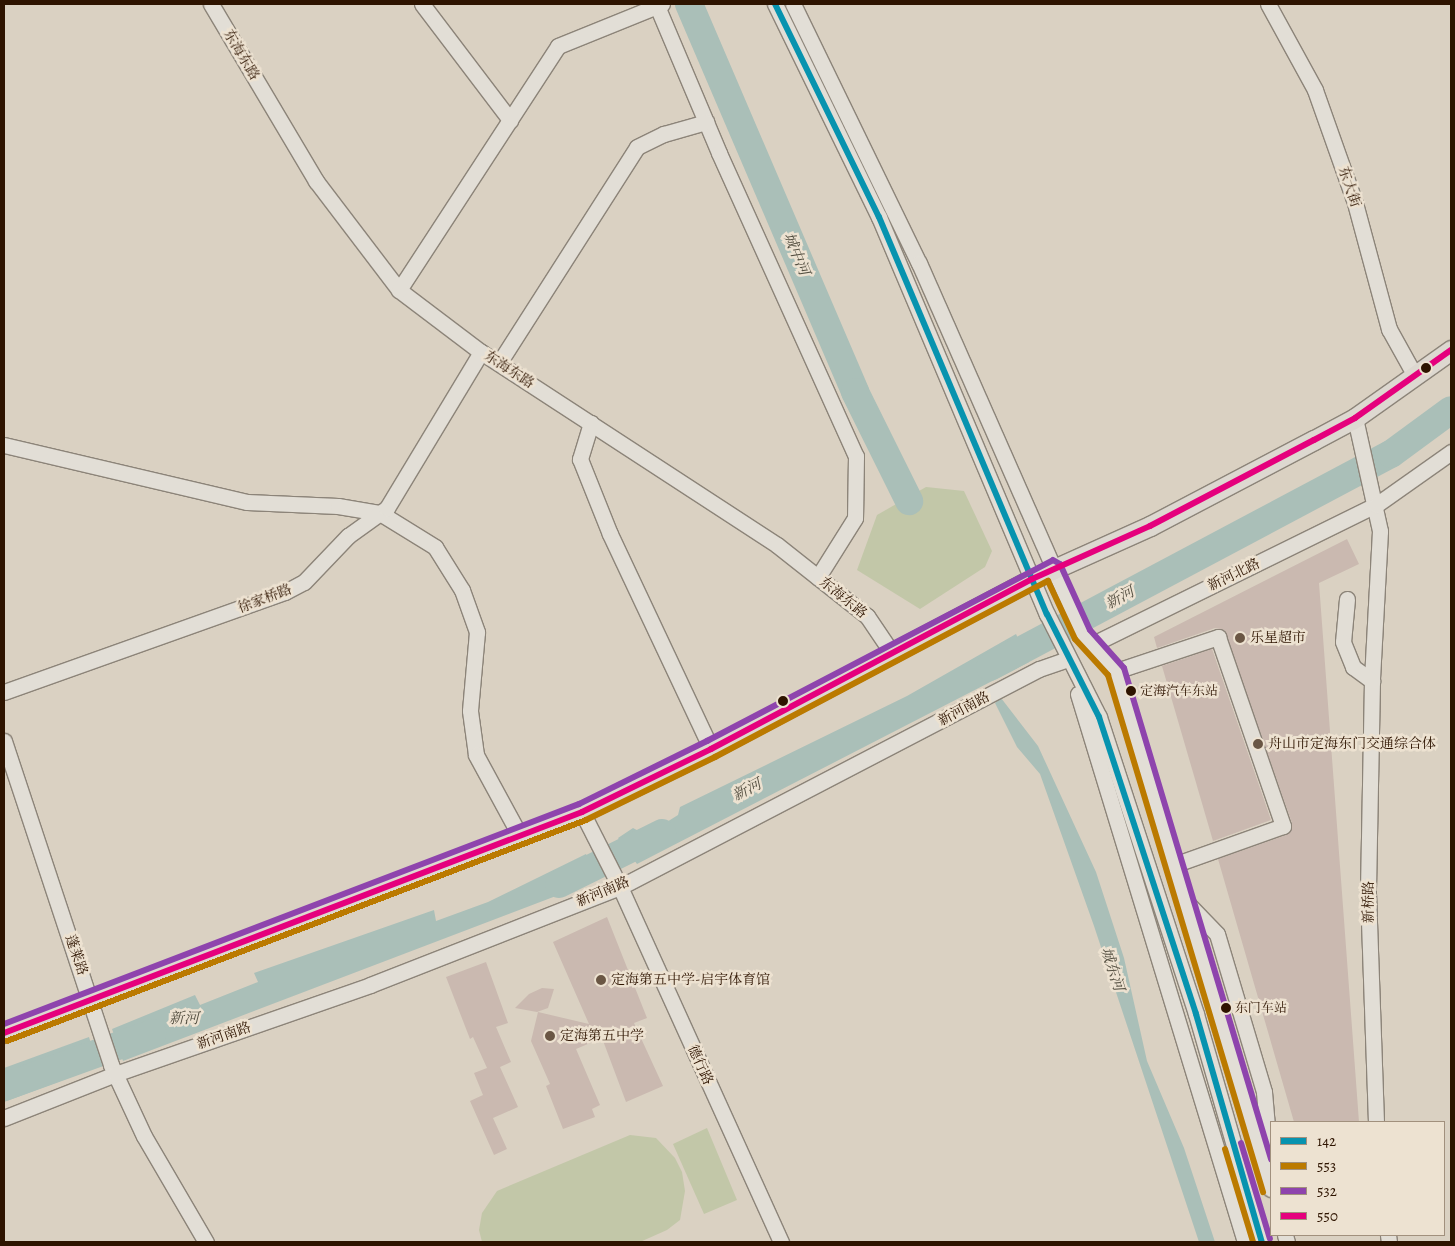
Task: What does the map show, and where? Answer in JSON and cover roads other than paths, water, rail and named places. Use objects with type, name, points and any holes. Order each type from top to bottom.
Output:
[{"type":"main road","points":[[4,1033],[582,812],[711,749],[1032,579],[1150,526],[1354,418],[1451,350]]},
{"type":"street","name":"东海东路","points":[[211,4],[316,181],[399,290],[481,352],[776,545],[867,616],[892,653]]},
{"type":"street","points":[[422,4],[510,120]]},
{"type":"street","points":[[776,4],[879,218],[1047,614],[1065,654],[1099,717],[1164,910],[1262,1242]]},
{"type":"street","points":[[793,4],[919,263],[1052,569],[1087,640],[1116,671],[1176,864],[1270,1186]]},
{"type":"street","name":"东大街","points":[[1268,4],[1315,90],[1355,204],[1390,329],[1415,376]]},
{"type":"street","points":[[399,290],[558,46],[659,5],[706,122],[856,456],[855,518],[818,577]]},
{"type":"street","points":[[499,363],[637,147],[664,134],[706,122]]},
{"type":"street","name":"徐家桥路","points":[[4,692],[285,592],[304,582],[348,536],[388,508],[481,352]]},
{"type":"street","name":"新桥路","points":[[1354,418],[1376,505],[1380,531],[1372,681],[1368,893],[1376,1121]]},
{"type":"street","points":[[591,423],[580,459],[610,534],[711,749]]},
{"type":"street","points":[[4,446],[247,502],[338,506],[380,513],[435,547],[462,590],[477,632],[470,711],[476,755],[520,836]]},
{"type":"street","name":"新河北路","points":[[1087,640],[1376,505],[1451,452]]},
{"type":"street","points":[[1347,599],[1343,642],[1353,667],[1372,681]]},
{"type":"street","points":[[1116,671],[1218,637],[1283,826],[1176,864]]},
{"type":"street","points":[[1065,654],[1245,1242]]},
{"type":"street","name":"新河南路","points":[[4,1118],[113,1070],[370,985],[620,887],[1065,654]]},
{"type":"street","name":"蓬莱路","points":[[4,741],[92,1000],[113,1070],[144,1136],[206,1242]]},
{"type":"street","name":"德行路","points":[[582,812],[620,887],[781,1242]]},
{"type":"street","points":[[1164,910],[1186,902]]},
{"type":"street","points":[[1186,902],[1217,934],[1262,1083],[1267,1127],[1261,1155]]},
{"type":"water","name":"新河","points":[[1016,634],[1029,662],[637,864],[618,838],[633,828],[646,835],[678,815],[680,807],[907,696]]},
{"type":"water","name":"城东河","points":[[1001,698],[1038,746],[1096,872],[1124,958],[1147,1061],[1184,1148],[1215,1242],[1199,1242],[1094,926],[1040,774],[1017,747],[995,703]]},
{"type":"water","name":"新河","points":[[586,854],[598,880],[123,1061],[112,1029],[195,995],[200,1005],[258,982],[254,973],[434,910],[436,921],[488,902]]},
{"type":"water","points":[[89,1037],[98,1067],[4,1102],[4,1068]]},
{"type":"waterway","name":"城中河","points":[[689,4],[855,392],[909,501]]},
{"type":"waterway","name":"新河","points":[[990,667],[1391,454],[1451,410]]},
{"type":"waterway","name":"新河","points":[[559,884],[662,833]]},
{"type":"waterway","name":"新河","points":[[4,1087],[153,1033]]},
{"type":"place","name":"乐星超市","points":[[1240,638]]},
{"type":"place","name":"定海汽车东站","points":[[1131,691]]},
{"type":"place","name":"舟山市定海东门交通综合体","points":[[1258,744]]},
{"type":"place","name":"定海第五中学-启宇体育馆","points":[[601,980]]},
{"type":"place","name":"东门车站","points":[[1226,1008]]},
{"type":"place","name":"定海第五中学","points":[[550,1036]]}]
